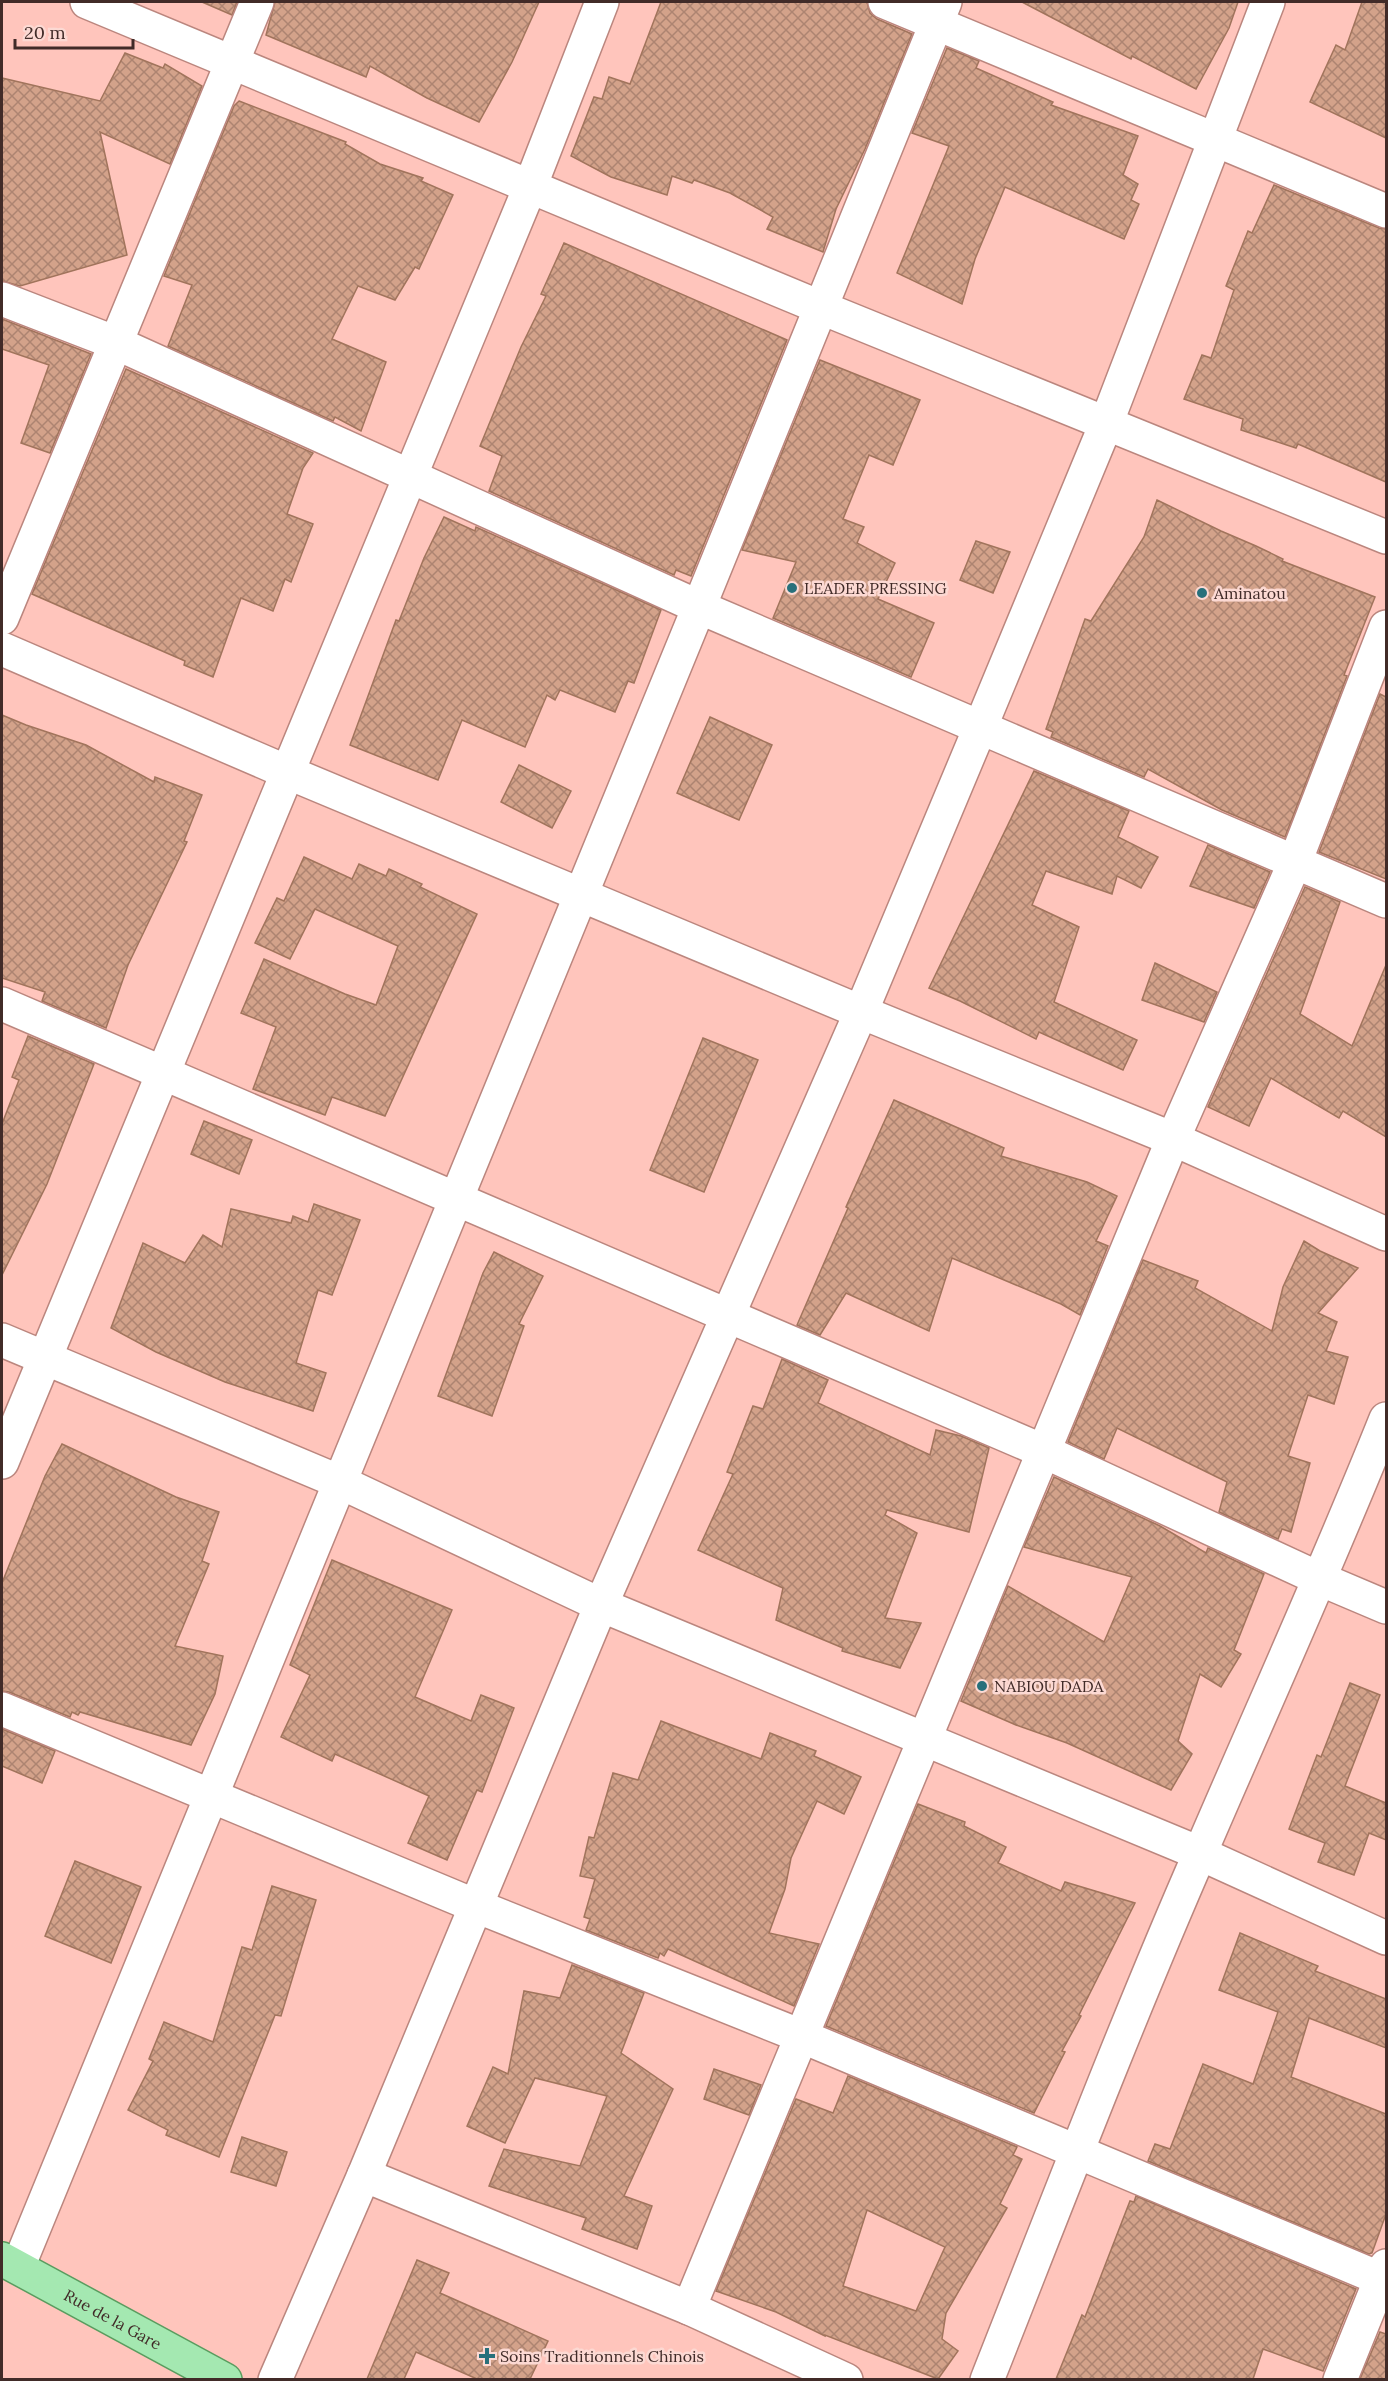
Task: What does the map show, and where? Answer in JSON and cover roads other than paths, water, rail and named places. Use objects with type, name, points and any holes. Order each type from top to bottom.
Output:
[{"type":"main road","name":"Rue de la Gare","points":[[10,2263],[225,2379]]},
{"type":"street","points":[[87,2],[822,308],[1386,537]]},
{"type":"street","points":[[2,618],[257,2]]},
{"type":"street","points":[[2,1462],[530,187],[602,2]]},
{"type":"street","points":[[885,2],[940,12],[1214,140],[1386,212]]},
{"type":"street","points":[[275,2379],[364,2175],[601,1605],[729,1318],[980,729],[1106,424],[1268,2]]},
{"type":"street","points":[[10,2263],[212,1796],[822,308],[940,12]]},
{"type":"street","points":[[2,299],[116,343],[699,607],[1386,902]]},
{"type":"street","points":[[688,2308],[1173,1139],[1296,862],[1386,627]]},
{"type":"street","points":[[2,649],[287,772],[861,1012],[1173,1139],[1386,1234]]},
{"type":"street","points":[[2,1004],[1043,1451],[1320,1579],[1386,1606]]},
{"type":"street","points":[[2,1340],[340,1482],[601,1605],[1199,1854],[1386,1938]]},
{"type":"street","points":[[987,2379],[1199,1854],[1320,1579],[1386,1419]]},
{"type":"street","points":[[2,1709],[476,1906],[801,2036],[1077,2152],[1385,2275],[1340,2379]]},
{"type":"street","points":[[364,2175],[688,2308],[846,2379]]},
{"type":"place","name":"LEADER PRESSING","points":[[792,588]]},
{"type":"place","name":"Aminatou","points":[[1202,593]]},
{"type":"place","name":"NABIOU DADA","points":[[982,1686]]},
{"type":"place","name":"Soins Traditionnels Chinois","points":[[487,2356]]}]
